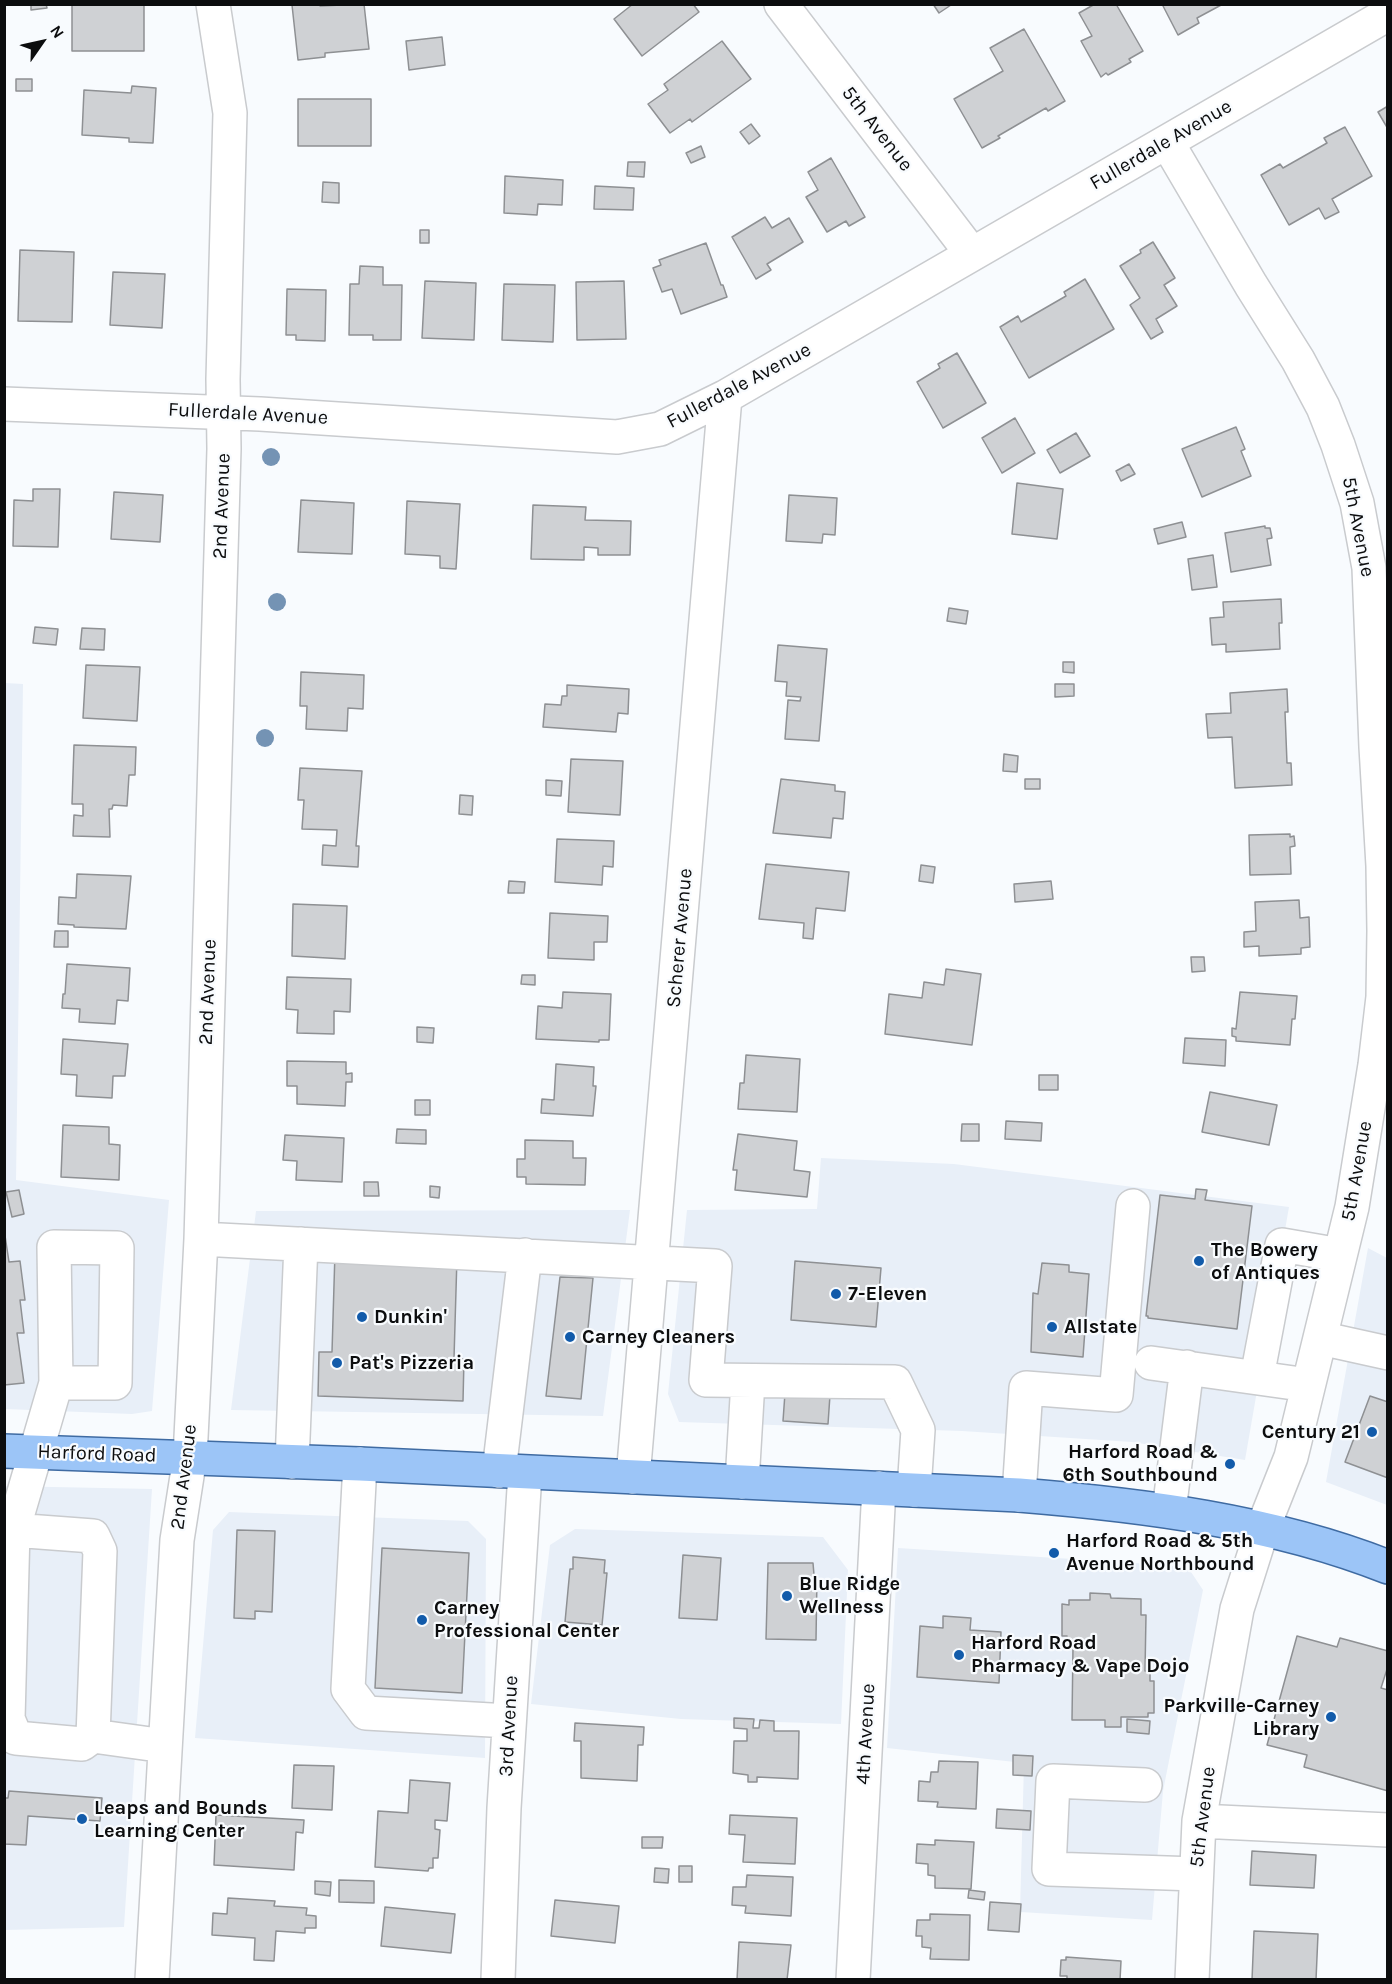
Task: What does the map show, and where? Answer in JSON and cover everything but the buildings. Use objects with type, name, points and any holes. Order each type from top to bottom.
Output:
[{"type":"main road","name":"Harford Road","points":[[20,1452],[360,1464],[1019,1495],[1097,1501],[1169,1511],[1262,1530],[1318,1544],[1388,1567]]},
{"type":"street","name":"2nd Avenue","points":[[152,1980],[177,1540],[190,1457],[201,1239],[230,113],[213,4]]},
{"type":"street","name":"5th Avenue","points":[[780,4],[972,254]]},
{"type":"street","name":"Fullerdale Avenue","points":[[4,404],[224,413],[617,437],[660,429],[725,398],[1388,14]]},
{"type":"street","name":"5th Avenue","points":[[1167,142],[1298,360],[1323,406],[1357,503],[1369,568],[1376,747],[1385,866],[1383,997],[1376,1065],[1352,1208],[1291,1457],[1262,1530],[1237,1609],[1199,1821],[1192,1980]]},
{"type":"street","name":"Scherer Avenue","points":[[633,1477],[725,398]]},
{"type":"street","points":[[1019,1495],[1026,1388],[1116,1395],[1133,1206]]},
{"type":"street","points":[[201,1239],[715,1266],[706,1380],[895,1382],[918,1430],[914,1490]]},
{"type":"street","points":[[292,1462],[301,1244]]},
{"type":"street","points":[[1257,1377],[1282,1245],[1340,1255]]},
{"type":"street","name":"3rd Avenue","points":[[498,1980],[509,1722],[512,1472],[525,1255]]},
{"type":"street","points":[[1320,1338],[1388,1353]]},
{"type":"street","points":[[1151,1363],[1308,1385]]},
{"type":"street","points":[[1169,1511],[1187,1367]]},
{"type":"street","points":[[742,1482],[748,1381]]},
{"type":"street","points":[[56,1383],[20,1452],[13,1530],[8,1719],[16,1738],[82,1744],[93,1736],[165,1746]]},
{"type":"street","points":[[360,1464],[348,1689],[366,1713],[509,1722]]},
{"type":"street","name":"4th Avenue","points":[[853,1980],[879,1488]]},
{"type":"street","points":[[13,1530],[93,1536],[100,1551],[93,1736]]},
{"type":"street","points":[[1145,1785],[1053,1781],[1049,1869],[1196,1874]]},
{"type":"street","points":[[1199,1821],[1388,1830]]},
{"type":"shaded area","points":[[5,683],[23,684],[16,1180],[169,1200],[152,1411],[132,1414],[5,1409]]},
{"type":"shaded area","points":[[821,1158],[954,1164],[1289,1207],[1245,1460],[1132,1442],[962,1431],[679,1422],[668,1394],[687,1210],[817,1209]]},
{"type":"shaded area","points":[[630,1210],[603,1416],[231,1410],[256,1211]]},
{"type":"shaded area","points":[[1368,1248],[1387,1258],[1387,1505],[1326,1482]]},
{"type":"shaded area","points":[[4,1486],[152,1489],[124,1927],[5,1930]]},
{"type":"shaded area","points":[[229,1512],[468,1521],[486,1539],[485,1758],[195,1738],[213,1530]]},
{"type":"shaded area","points":[[575,1529],[823,1537],[848,1570],[841,1724],[681,1719],[531,1704],[550,1545]]},
{"type":"shaded area","points":[[898,1548],[1167,1565],[1189,1569],[1203,1590],[1163,1791],[1152,1920],[1020,1912],[1024,1763],[887,1748]]},
{"type":"place","name":"The Bowery of Antiques","points":[[1199,1261]]},
{"type":"place","name":"7-Eleven","points":[[836,1294]]},
{"type":"place","name":"Dunkin'","points":[[362,1317]]},
{"type":"place","name":"Allstate","points":[[1052,1327]]},
{"type":"place","name":"Carney Cleaners","points":[[570,1337]]},
{"type":"place","name":"Pat's Pizzeria","points":[[337,1363]]},
{"type":"place","name":"Century 21","points":[[1372,1432]]},
{"type":"place","name":"Harford Road & 6th Southbound","points":[[1230,1464]]},
{"type":"place","name":"Harford Road & 5th Avenue Northbound","points":[[1054,1553]]},
{"type":"place","name":"Blue Ridge Wellness","points":[[787,1596]]},
{"type":"place","name":"Carney Professional Center","points":[[422,1620]]},
{"type":"place","name":"Harford Road Pharmacy & Vape Dojo","points":[[959,1655]]},
{"type":"place","name":"Parkville-Carney Library","points":[[1331,1717]]},
{"type":"place","name":"Leaps and Bounds Learning Center","points":[[82,1819]]}]
